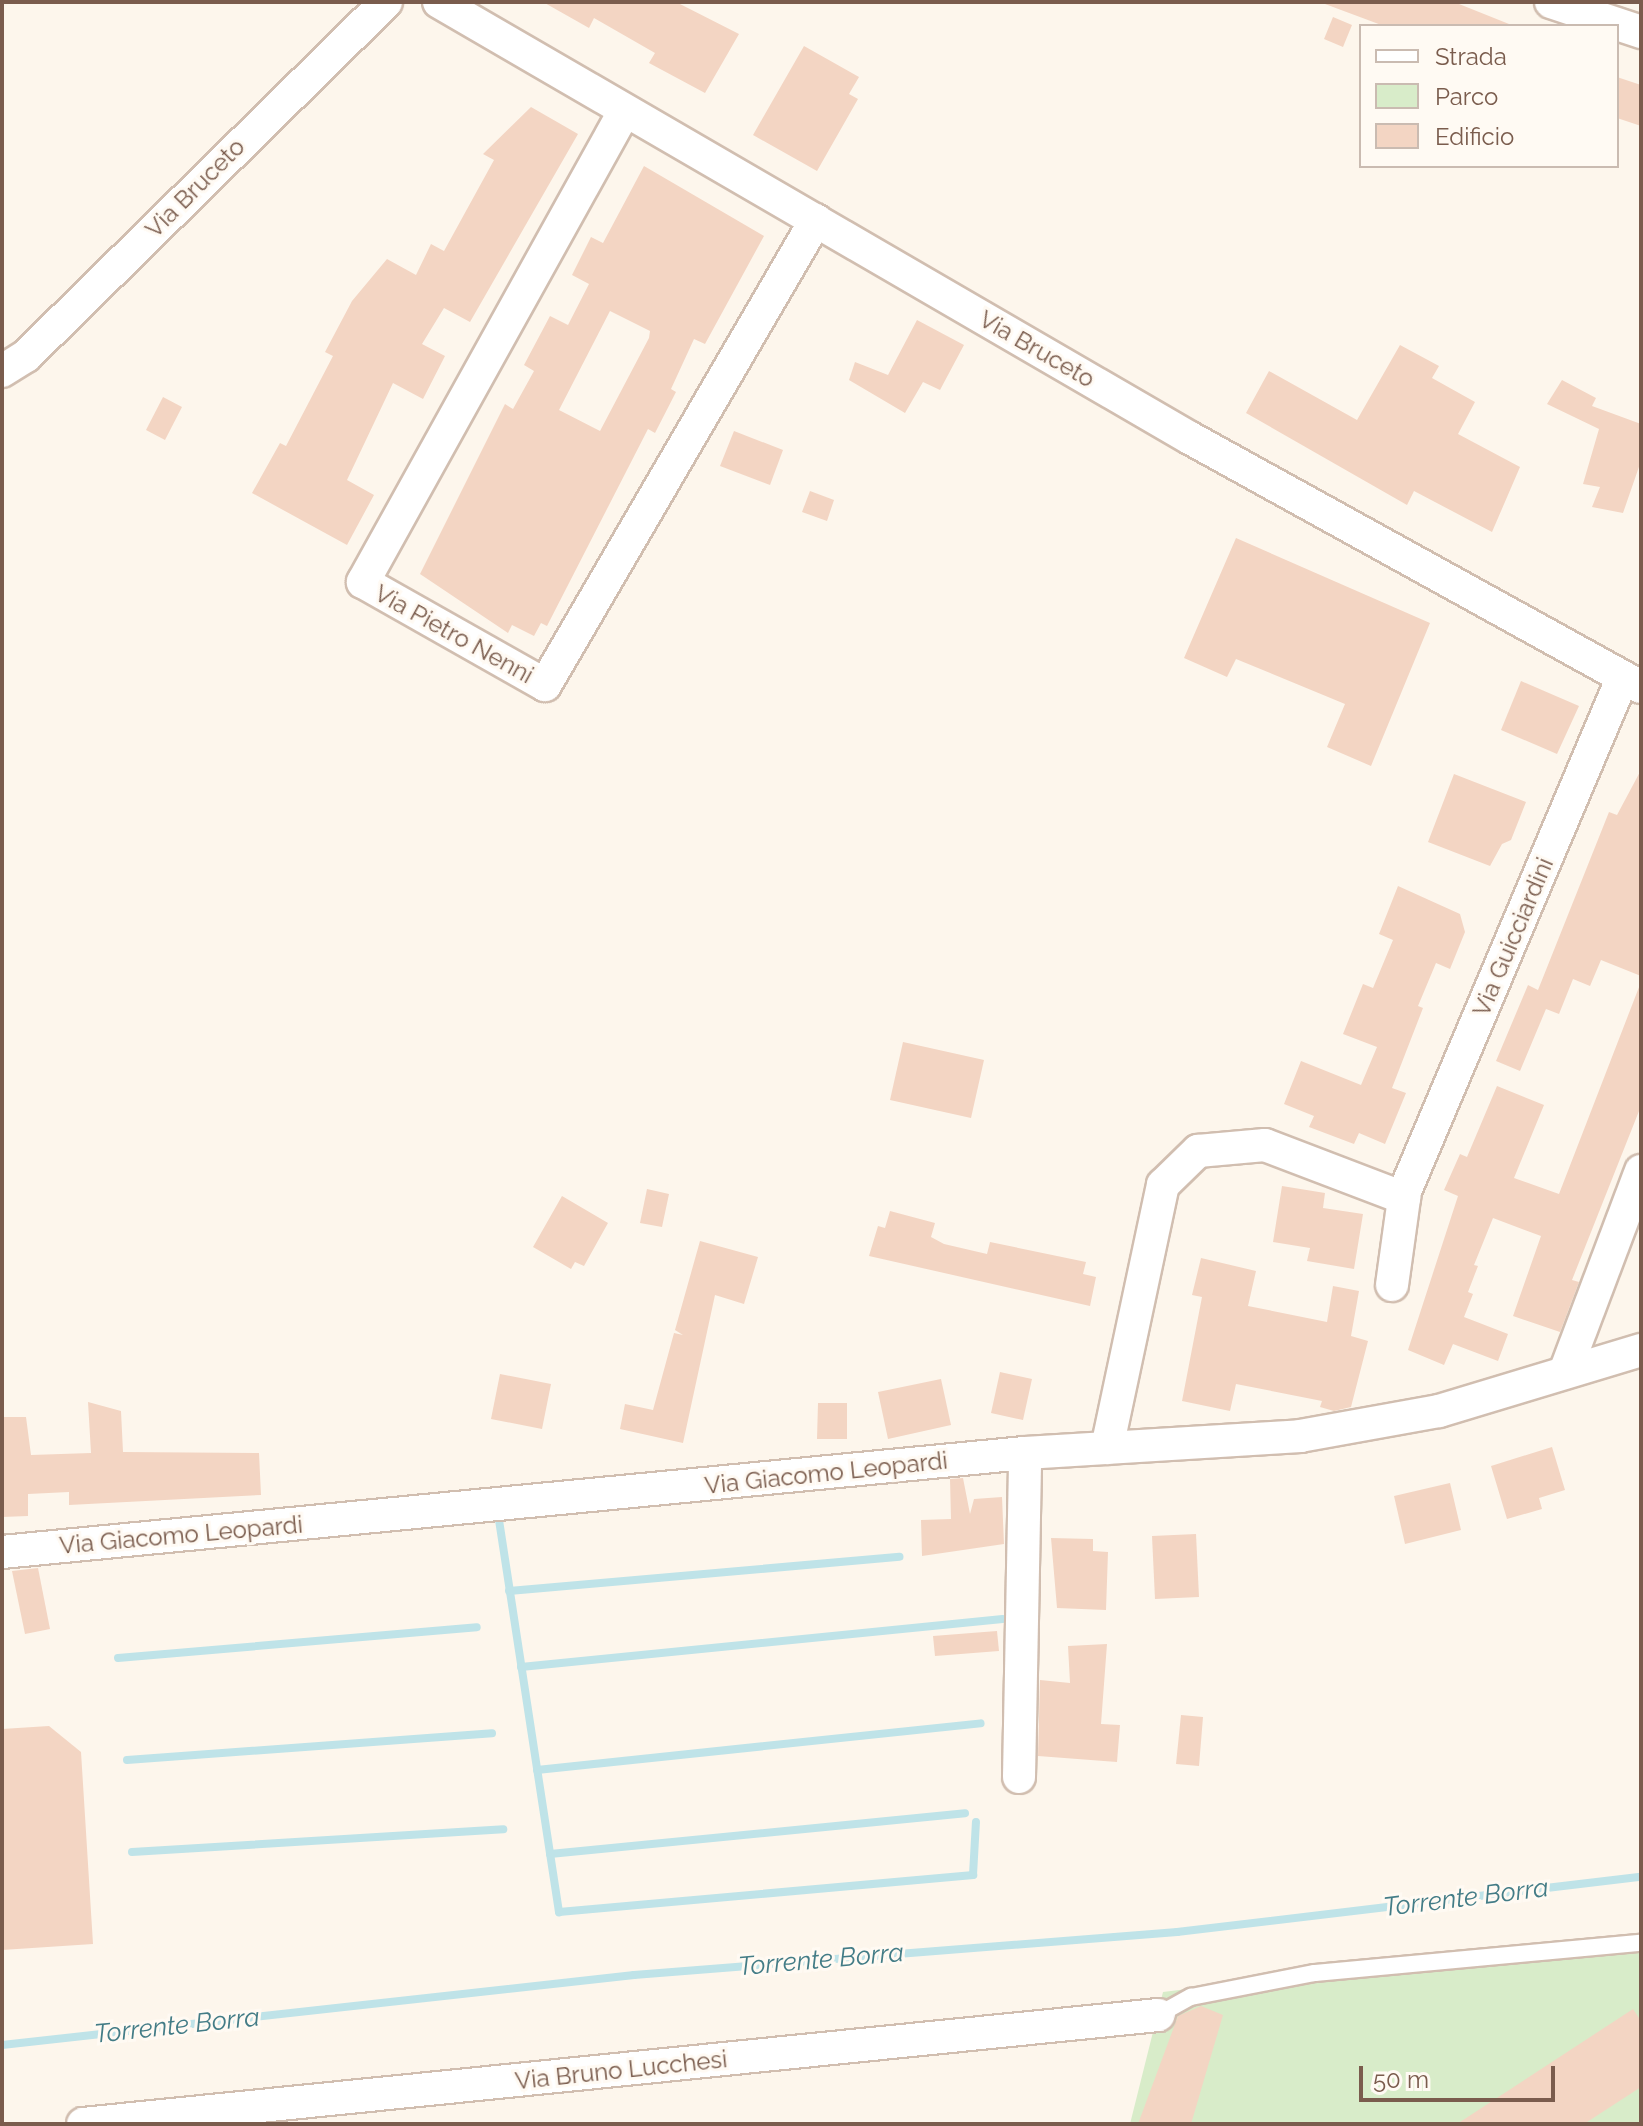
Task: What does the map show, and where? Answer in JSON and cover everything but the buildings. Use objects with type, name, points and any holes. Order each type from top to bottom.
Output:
[{"type":"street","name":"Via Bruceto","points":[[2,371],[26,356],[386,2]]},
{"type":"street","name":"Via Bruceto","points":[[439,2],[1190,438],[1632,682]]},
{"type":"street","points":[[1551,2],[1617,24]]},
{"type":"street","points":[[1619,25],[1641,32]]},
{"type":"street","name":"Via Pietro Nenni","points":[[624,112],[363,582],[545,685],[816,220]]},
{"type":"street","name":"Via Guicciardini","points":[[1392,1285],[1404,1198],[1632,682]]},
{"type":"street","points":[[1107,1448],[1163,1185],[1198,1151],[1265,1145],[1404,1198]]},
{"type":"street","points":[[1565,1372],[1641,1171]]},
{"type":"street","name":"Via Giacomo Leopardi","points":[[2,1552],[1025,1453],[1300,1436],[1439,1411],[1641,1350]]},
{"type":"street","points":[[1019,1777],[1025,1453]]},
{"type":"street","name":"Via Bruno Lucchesi","points":[[83,2124],[1158,2015]]},
{"type":"lane","points":[[1158,2015],[1191,1997],[1315,1973],[1641,1943]]},
{"type":"green space","points":[[1641,1933],[1641,2124],[1130,2124],[1163,1992]]},
{"type":"waterway","points":[[499,1520],[559,1912],[973,1875],[976,1822]]},
{"type":"waterway","points":[[509,1591],[900,1557]]},
{"type":"waterway","points":[[521,1667],[1003,1619]]},
{"type":"waterway","points":[[118,1658],[477,1627]]},
{"type":"waterway","points":[[537,1770],[981,1723]]},
{"type":"waterway","points":[[127,1760],[492,1733]]},
{"type":"waterway","points":[[550,1854],[965,1813]]},
{"type":"waterway","points":[[132,1852],[503,1829]]},
{"type":"waterway","name":"Torrente Borra","points":[[2,2045],[634,1975],[1177,1932],[1641,1877]]}]
